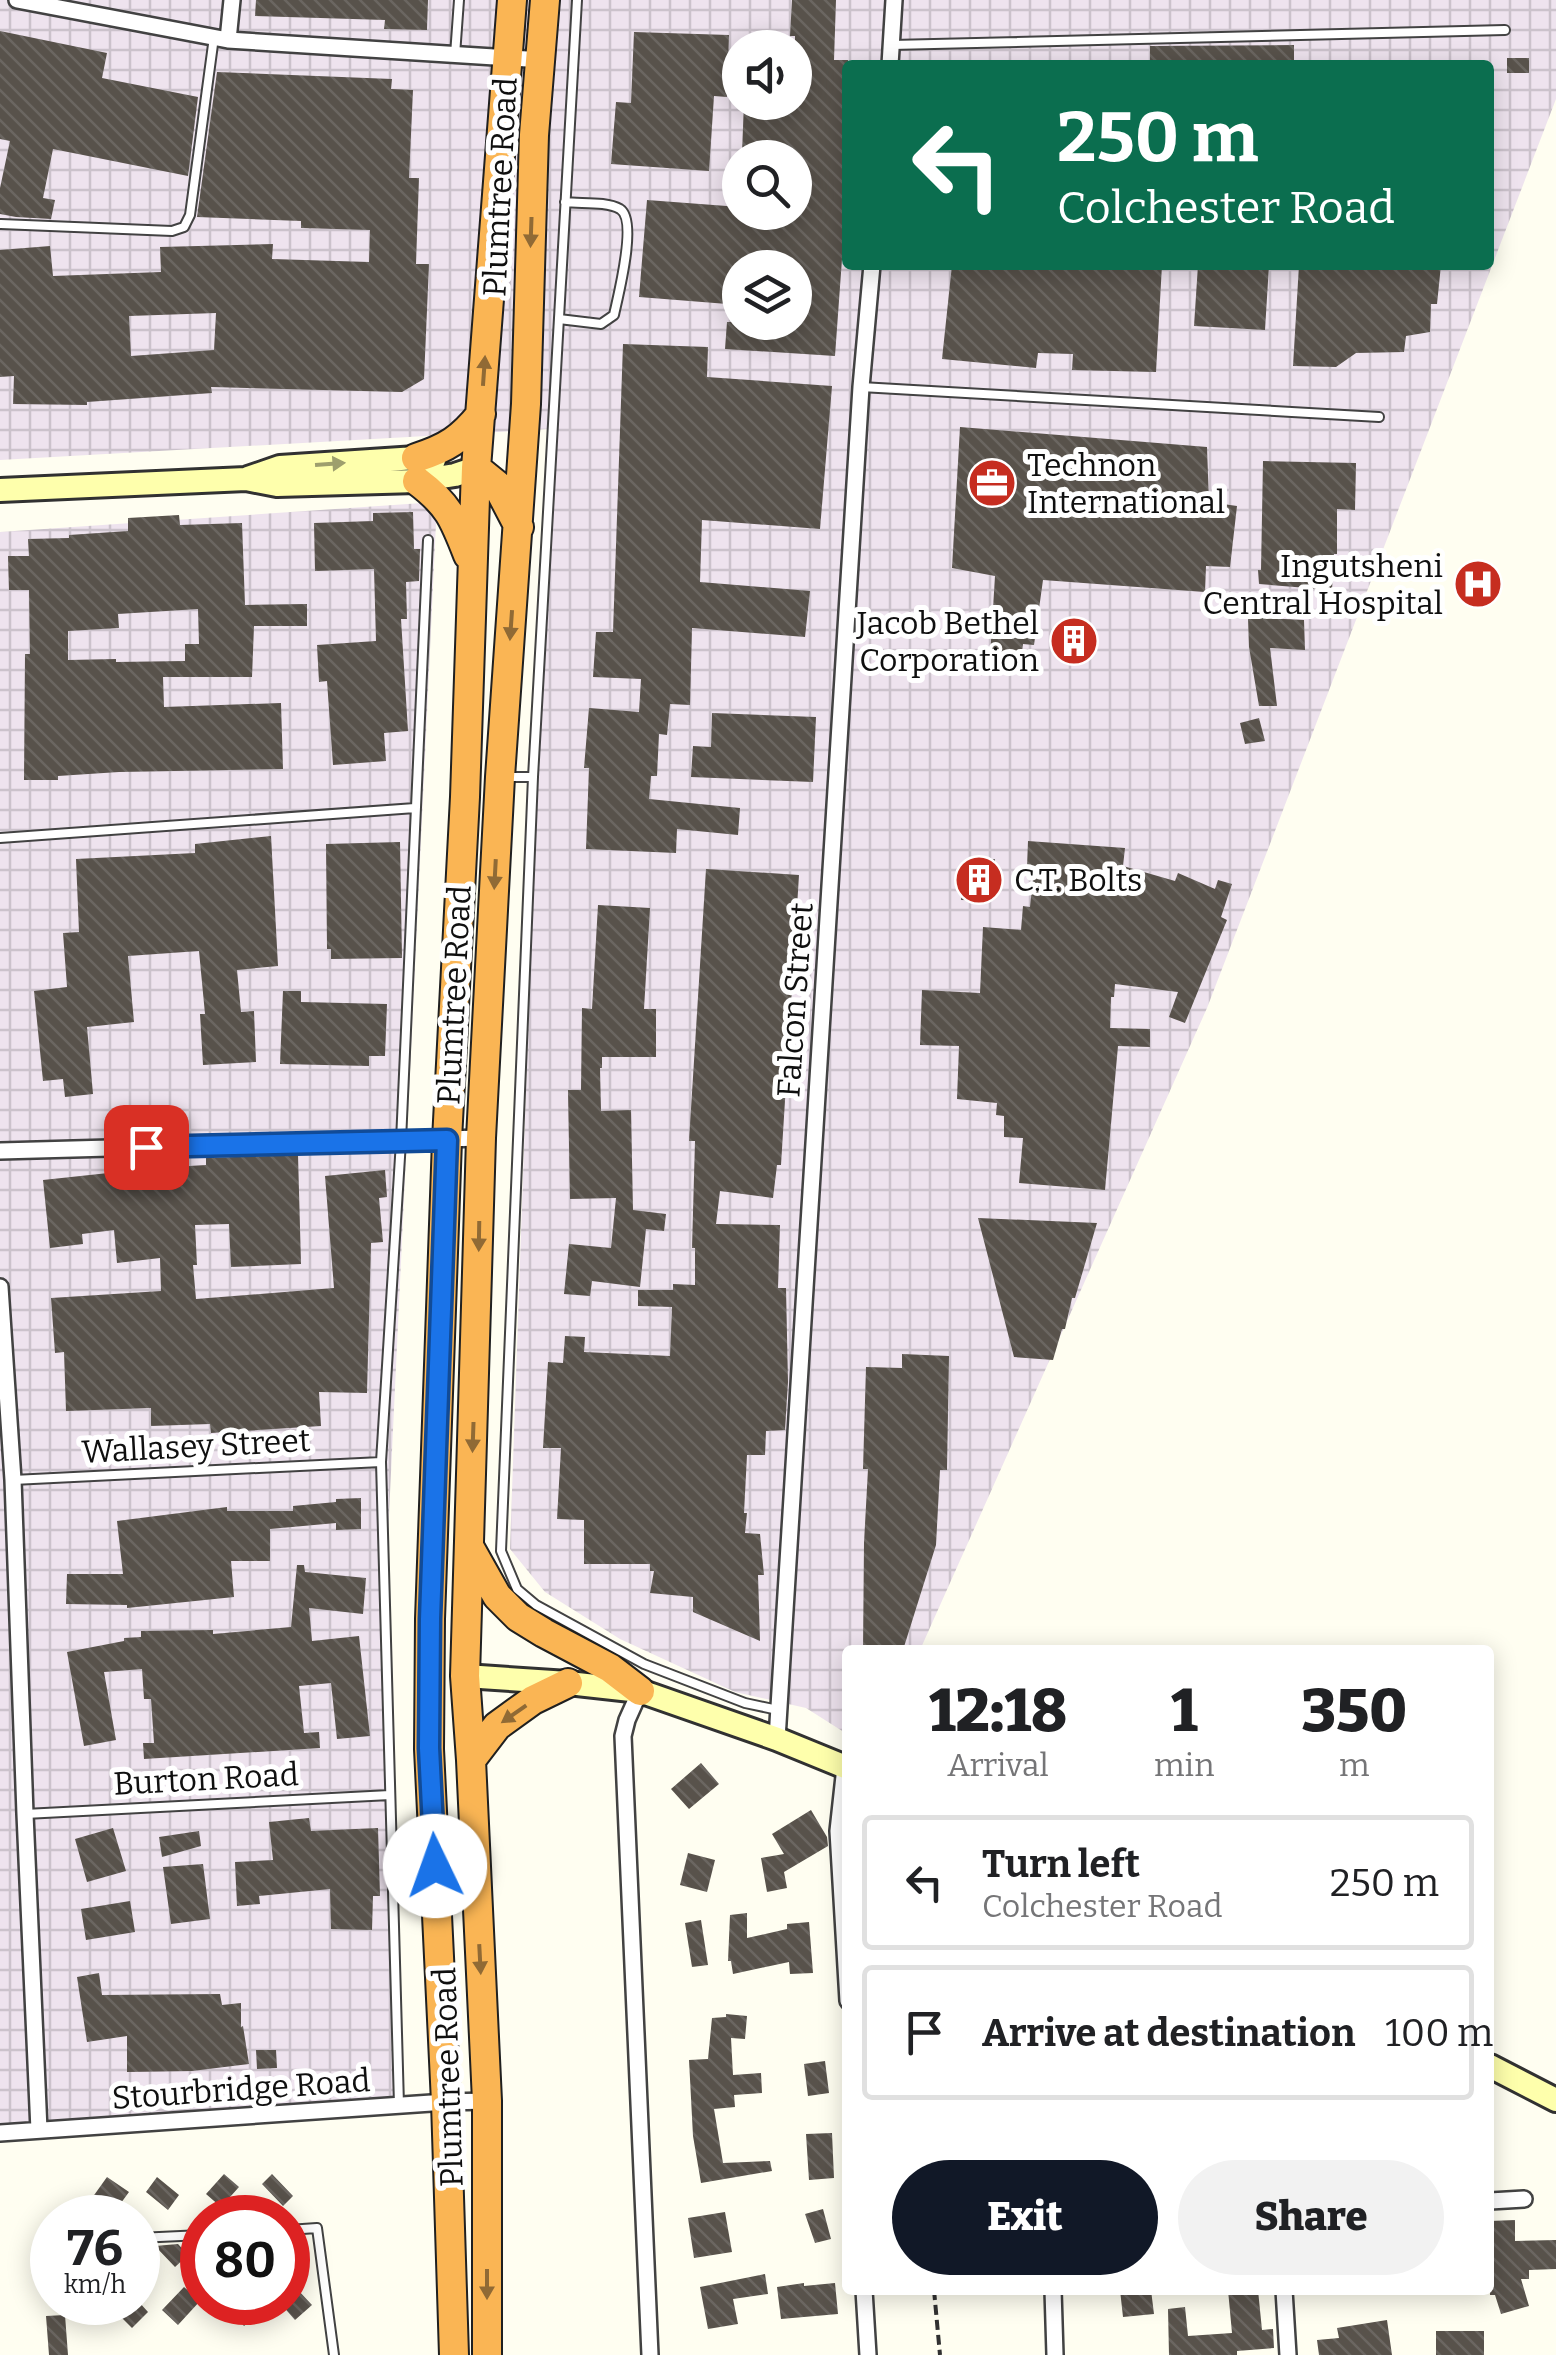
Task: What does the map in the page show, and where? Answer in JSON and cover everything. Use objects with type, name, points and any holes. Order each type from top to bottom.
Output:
[{"type":"highway","name":"Plumtree Road","points":[[454,2355],[429,1748],[430,1619],[476,468],[512,0]]},
{"type":"highway","name":"Plumtree Road","points":[[487,2355],[487,2102],[465,1676],[481,1138],[500,776],[526,404],[534,135],[545,0]]},
{"type":"highway","points":[[519,528],[497,485],[476,468],[488,458],[526,404]]},
{"type":"highway","points":[[472,566],[450,511],[417,469],[458,439],[481,414]]},
{"type":"highway","points":[[469,1547],[497,1596],[518,1617],[610,1668],[640,1691]]},
{"type":"highway","points":[[429,1748],[447,1701],[465,1676],[443,1650],[430,1619]]},
{"type":"highway","points":[[471,1760],[497,1726],[533,1700],[568,1683]]},
{"type":"street","points":[[17,0],[221,39],[542,60]]},
{"type":"street","points":[[221,39],[232,0]]},
{"type":"street","points":[[890,60],[894,0]]},
{"type":"street","name":"Falcon Street","points":[[776,1739],[872,270]]},
{"type":"street","points":[[0,490],[246,478],[280,467],[417,469],[456,475],[476,468]]},
{"type":"street","points":[[0,1151],[481,1138]]},
{"type":"street","points":[[0,1288],[2,1371],[13,1480],[39,2130]]},
{"type":"street","points":[[465,1676],[640,1691],[842,1765]]},
{"type":"street","points":[[640,1691],[622,1736],[650,2355]]},
{"type":"street","points":[[842,1799],[838,1831],[842,1899]]},
{"type":"street","points":[[1494,2068],[1556,2100]]},
{"type":"street","name":"Stourbridge Road","points":[[0,2133],[487,2102]]},
{"type":"street","points":[[1494,2201],[1524,2199]]},
{"type":"street","points":[[864,2295],[868,2355]]},
{"type":"street","points":[[1053,2295],[1055,2355]]},
{"type":"street","points":[[1284,2295],[1288,2355]]},
{"type":"lane","points":[[454,55],[459,0]]},
{"type":"lane","points":[[577,0],[532,777],[501,1551],[517,1588],[536,1605],[644,1664],[745,1703],[778,1710]]},
{"type":"lane","points":[[892,45],[1506,30]]},
{"type":"lane","points":[[1,224],[172,230],[184,226],[190,215],[221,39]]},
{"type":"lane","points":[[558,319],[601,324],[614,315],[628,226],[626,214],[617,206],[565,202]]},
{"type":"lane","points":[[861,387],[1379,417]]},
{"type":"lane","points":[[399,2105],[381,1462],[401,1141],[428,540]]},
{"type":"lane","points":[[500,776],[532,777]]},
{"type":"lane","points":[[0,838],[415,808]]},
{"type":"lane","name":"Wallasey Street","points":[[13,1480],[381,1462]]},
{"type":"lane","name":"Burton Road","points":[[25,1814],[390,1795]]},
{"type":"lane","points":[[310,2229],[318,2228],[334,2355]]},
{"type":"path","points":[[934,2295],[940,2355]]},
{"type":"shaded area","points":[[0,0],[1556,0],[1556,99],[1494,260],[1494,60],[842,60],[842,270],[1490,270],[1207,1008],[922,1645],[842,1645],[842,1731],[806,1708],[735,1692],[620,1639],[545,1592],[510,1549],[549,429],[0,460]]},
{"type":"shaded area","points":[[437,502],[386,1578],[396,2100],[0,2126],[0,532]]},
{"type":"building","points":[[256,0],[428,0],[427,30],[384,29],[385,20],[255,16]]},
{"type":"building","points":[[792,0],[836,0],[834,60],[842,60],[842,259],[835,356],[725,349],[726,340],[812,340],[812,250],[722,250],[722,304],[639,297],[647,200],[722,206],[722,230],[812,230],[812,140],[743,140],[743,120],[812,120],[812,30],[790,30]]},
{"type":"building","points":[[0,31],[107,53],[102,78],[198,97],[188,176],[53,149],[43,198],[55,200],[51,219],[0,214],[0,188],[10,141],[0,139]]},
{"type":"building","points":[[634,32],[722,35],[722,97],[714,96],[709,171],[611,164],[616,102],[631,103]]},
{"type":"building","points":[[1294,45],[1294,60],[1150,60],[1150,46]]},
{"type":"building","points":[[1507,58],[1529,58],[1529,73],[1507,73]]},
{"type":"building","points":[[217,72],[392,79],[391,89],[413,90],[409,178],[419,178],[416,264],[429,264],[424,379],[402,392],[211,387],[212,393],[87,405],[13,404],[14,376],[0,377],[0,250],[50,246],[53,276],[161,272],[160,247],[273,244],[272,259],[369,262],[370,230],[301,228],[301,221],[197,217]],"holes":[[[216,313],[214,350],[131,356],[129,316]]]},
{"type":"building","points":[[951,270],[1162,270],[1156,372],[1072,370],[1073,354],[1038,353],[1036,368],[942,359]]},
{"type":"building","points":[[1198,270],[1269,270],[1265,330],[1194,326]]},
{"type":"building","points":[[1299,270],[1440,270],[1437,304],[1431,304],[1430,332],[1406,336],[1404,352],[1356,353],[1336,367],[1293,366]]},
{"type":"building","points":[[623,344],[708,347],[707,377],[832,386],[820,529],[702,520],[700,582],[810,591],[805,637],[692,628],[690,705],[670,704],[667,735],[659,734],[657,776],[651,776],[649,799],[740,808],[738,835],[677,829],[676,853],[586,849],[589,768],[584,768],[589,708],[639,712],[641,679],[593,677],[596,632],[613,632]]},
{"type":"building","points":[[960,427],[1207,447],[1209,502],[1237,506],[1230,567],[1206,566],[1205,592],[1043,580],[1034,645],[1023,644],[1021,661],[990,657],[995,576],[952,568]]},
{"type":"building","points":[[1263,461],[1356,463],[1355,510],[1337,509],[1332,590],[1259,584]]},
{"type":"building","points":[[413,512],[414,549],[420,549],[419,581],[406,582],[407,619],[401,619],[408,731],[384,733],[386,761],[333,765],[327,681],[319,682],[317,645],[376,641],[374,569],[315,571],[314,523],[373,521],[373,513]]},
{"type":"building","points":[[179,515],[180,525],[242,523],[245,605],[307,604],[307,626],[254,626],[252,677],[163,677],[164,707],[281,703],[283,769],[119,772],[24,780],[29,590],[9,590],[8,556],[29,556],[28,539],[128,531],[128,518]],"holes":[[[198,609],[199,644],[185,644],[185,661],[68,660],[68,631],[119,628],[118,614]]]},
{"type":"building","points":[[1248,617],[1304,620],[1305,650],[1270,648],[1277,706],[1259,706]]},
{"type":"building","points":[[712,713],[816,717],[813,782],[691,777],[693,746],[711,747]]},
{"type":"building","points":[[1259,718],[1265,741],[1245,744],[1240,723]]},
{"type":"building","points":[[271,836],[278,966],[237,970],[241,1012],[254,1011],[256,1062],[203,1065],[200,1014],[205,1014],[199,951],[128,956],[134,1022],[87,1027],[93,1094],[65,1097],[63,1079],[43,1081],[34,991],[67,987],[63,933],[79,932],[76,859],[195,853],[195,844]]},
{"type":"building","points":[[1028,841],[1125,848],[1123,866],[1175,881],[1178,873],[1215,889],[1218,880],[1232,884],[1221,917],[1227,920],[1185,1023],[1169,1017],[1178,992],[1115,984],[1110,1028],[1150,1029],[1150,1047],[1118,1046],[1105,1190],[1019,1183],[1023,1138],[1004,1137],[1004,1116],[996,1115],[997,1103],[957,1099],[959,1046],[920,1045],[922,990],[980,993],[983,927],[1021,930],[1023,906],[1030,907],[1034,868],[1027,867]]},
{"type":"building","points":[[400,842],[402,958],[331,959],[331,949],[327,949],[326,844]]},
{"type":"building","name":"C.T. Bolts","points":[[995,859],[993,901],[961,900],[965,860]]},
{"type":"building","points":[[706,869],[799,875],[781,1165],[777,1165],[773,1198],[720,1191],[716,1224],[780,1225],[778,1288],[786,1288],[785,1430],[766,1431],[765,1455],[747,1455],[744,1513],[745,1533],[760,1534],[764,1575],[758,1575],[760,1641],[693,1612],[693,1597],[650,1593],[654,1571],[650,1571],[650,1564],[584,1564],[584,1520],[557,1519],[561,1448],[543,1448],[548,1362],[563,1363],[565,1336],[585,1337],[584,1352],[670,1356],[672,1307],[638,1306],[638,1290],[673,1290],[673,1284],[695,1285],[695,1141],[689,1141]]},
{"type":"building","points":[[598,905],[650,908],[644,1009],[656,1009],[656,1057],[602,1057],[601,1111],[631,1110],[633,1210],[666,1214],[664,1231],[646,1229],[640,1287],[592,1281],[590,1296],[564,1294],[569,1244],[611,1248],[616,1198],[570,1199],[568,1090],[581,1090],[582,1008],[592,1009]]},
{"type":"building","points":[[283,991],[301,991],[301,1002],[387,1004],[385,1056],[369,1056],[369,1066],[280,1064]]},
{"type":"building","points":[[298,1155],[301,1264],[231,1267],[229,1224],[195,1225],[196,1299],[334,1288],[325,1176],[385,1170],[387,1197],[379,1198],[383,1242],[371,1243],[367,1393],[319,1392],[321,1426],[211,1433],[210,1424],[151,1426],[151,1408],[66,1411],[64,1352],[55,1353],[51,1298],[161,1291],[160,1258],[117,1263],[114,1230],[82,1234],[83,1244],[50,1248],[43,1180],[206,1165],[206,1158]]},
{"type":"building","points":[[978,1218],[1097,1223],[1053,1360],[1014,1357]]},
{"type":"building","points":[[902,1354],[949,1356],[947,1470],[940,1470],[936,1545],[905,1645],[863,1645],[868,1469],[863,1469],[866,1367],[902,1368]]},
{"type":"building","points":[[361,1498],[361,1529],[336,1530],[336,1523],[270,1529],[270,1561],[231,1561],[234,1597],[127,1608],[66,1604],[67,1574],[123,1574],[117,1521],[227,1507],[227,1511],[293,1511],[293,1506]]},
{"type":"building","points":[[297,1565],[304,1565],[305,1572],[366,1578],[363,1614],[309,1608],[312,1641],[359,1636],[370,1736],[337,1739],[331,1683],[299,1686],[304,1733],[319,1732],[320,1748],[144,1759],[143,1743],[154,1743],[151,1699],[144,1699],[142,1669],[104,1672],[116,1740],[84,1746],[67,1652],[141,1637],[141,1631],[213,1630],[213,1634],[291,1627]]},
{"type":"building","points":[[701,1763],[719,1784],[689,1809],[671,1789]]},
{"type":"building","points":[[811,1810],[828,1846],[784,1872],[787,1888],[767,1892],[761,1858],[784,1854],[772,1834]]},
{"type":"building","points":[[309,1818],[311,1831],[378,1828],[380,1896],[373,1896],[372,1930],[331,1929],[330,1889],[259,1896],[260,1904],[237,1906],[235,1862],[273,1860],[269,1822]]},
{"type":"building","points":[[113,1828],[126,1871],[87,1882],[75,1839]]},
{"type":"building","points":[[199,1831],[201,1846],[162,1857],[159,1837]]},
{"type":"building","points":[[688,1853],[715,1860],[707,1892],[680,1885]]},
{"type":"building","points":[[203,1864],[210,1919],[171,1924],[163,1867]]},
{"type":"building","points":[[130,1901],[135,1932],[86,1940],[81,1909]]},
{"type":"building","points":[[747,1913],[747,1938],[787,1929],[787,1924],[809,1922],[813,1973],[790,1974],[789,1962],[733,1974],[728,1961],[730,1915]]},
{"type":"building","points":[[701,1920],[708,1965],[692,1967],[685,1923]]},
{"type":"building","points":[[99,1973],[102,1995],[220,1994],[222,2005],[241,2003],[241,2027],[249,2064],[192,2071],[127,2072],[127,2036],[87,2042],[77,1977]]},
{"type":"building","points":[[726,2014],[747,2016],[745,2039],[731,2038],[733,2075],[761,2073],[762,2093],[734,2095],[735,2107],[714,2109],[723,2163],[770,2161],[772,2171],[701,2183],[693,2136],[689,2060],[708,2059],[712,2018]]},
{"type":"building","points":[[256,2050],[276,2050],[277,2068],[257,2069]]},
{"type":"building","points":[[825,2061],[829,2093],[808,2096],[804,2064]]},
{"type":"building","points":[[832,2133],[834,2178],[809,2180],[806,2134]]},
{"type":"building","points":[[224,2174],[239,2187],[232,2195],[206,2194]]},
{"type":"building","points":[[272,2174],[292,2195],[272,2195],[262,2184]]},
{"type":"building","points":[[107,2177],[129,2192],[127,2195],[94,2195]]},
{"type":"building","points":[[157,2177],[179,2195],[168,2210],[160,2203],[160,2195],[146,2192]]},
{"type":"building","points":[[823,2209],[831,2239],[815,2243],[805,2214]]},
{"type":"building","points":[[725,2212],[732,2252],[694,2258],[688,2218]]},
{"type":"building","points":[[1515,2220],[1515,2241],[1556,2240],[1556,2269],[1529,2270],[1529,2279],[1521,2279],[1529,2306],[1501,2314],[1494,2295],[1494,2221]]},
{"type":"building","points":[[160,2246],[180,2246],[180,2262],[175,2267],[160,2251]]},
{"type":"building","points":[[765,2274],[768,2294],[733,2299],[738,2324],[708,2329],[700,2287]]},
{"type":"building","points":[[835,2283],[838,2314],[781,2319],[777,2287]]},
{"type":"building","points":[[180,2291],[178,2325],[162,2310]]},
{"type":"building","points":[[1121,2295],[1152,2295],[1154,2314],[1123,2317]]},
{"type":"building","points":[[1228,2295],[1258,2295],[1262,2330],[1273,2329],[1274,2348],[1237,2351],[1237,2355],[1169,2355],[1168,2309],[1185,2307],[1188,2336],[1232,2333]]},
{"type":"building","points":[[1387,2320],[1392,2355],[1319,2355],[1317,2340],[1339,2338],[1337,2328]]},
{"type":"building","points":[[47,2325],[66,2325],[68,2355],[49,2355]]},
{"type":"building","points":[[1436,2331],[1484,2331],[1484,2355],[1436,2355]]},
{"type":"place","name":"Technon International","points":[[992,483]]},
{"type":"place","name":"Ingutsheni Central Hospital","points":[[1478,584]]},
{"type":"place","name":"Jacob Bethel Corporation","points":[[1074,641]]},
{"type":"place","name":"C.T. Bolts","points":[[979,880]]},
{"type":"route","points":[[146,1147],[447,1140],[430,1619],[429,1748],[435,1866]]}]
